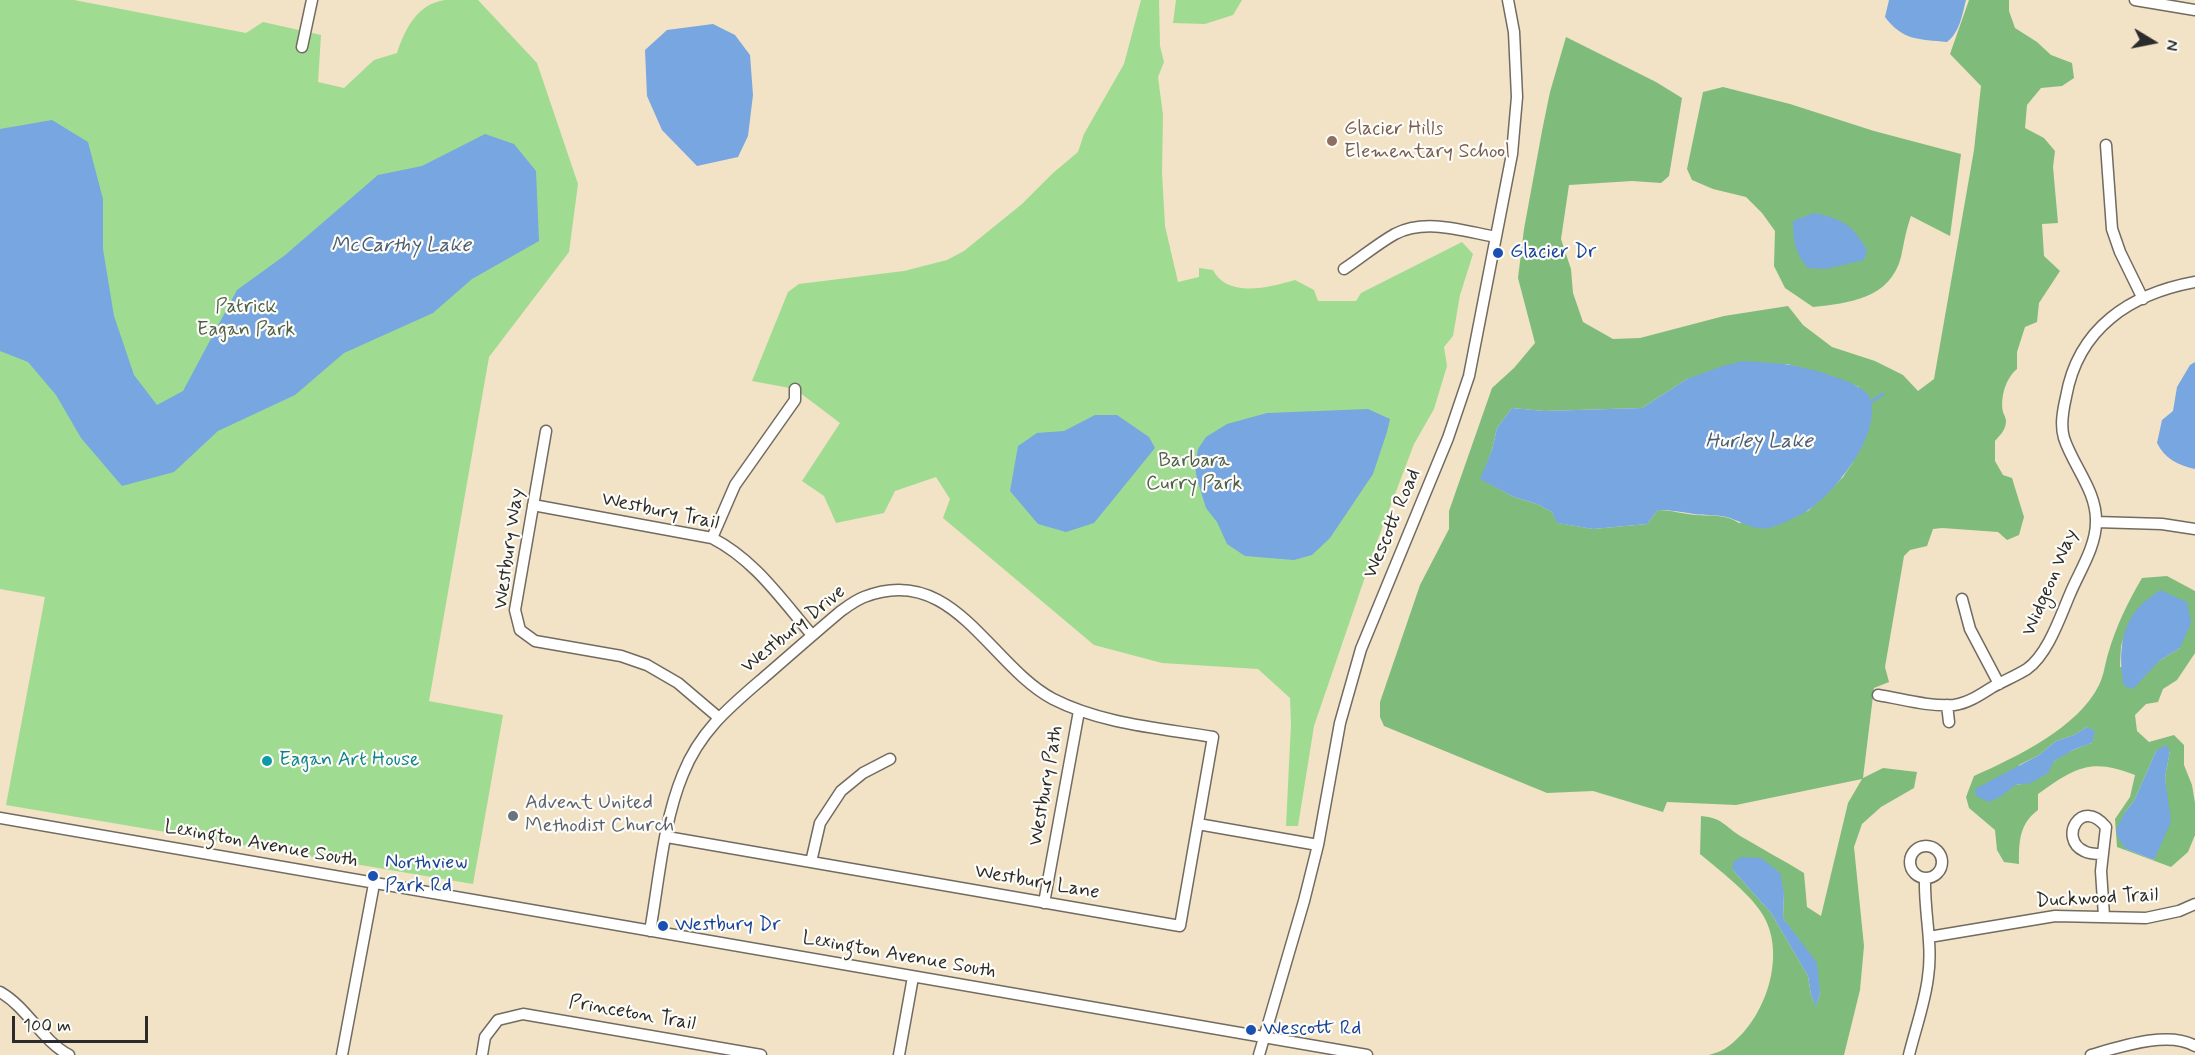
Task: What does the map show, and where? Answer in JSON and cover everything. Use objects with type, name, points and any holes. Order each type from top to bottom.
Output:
[{"type":"street","points":[[302,47],[312,0]]},
{"type":"street","name":"Wescott Road","points":[[1259,1055],[1304,901],[1340,723],[1361,649],[1455,418],[1469,376],[1512,154],[1517,97],[1514,32],[1508,0]]},
{"type":"street","points":[[2135,0],[2195,10]]},
{"type":"street","points":[[2106,145],[2112,229],[2120,252],[2143,298]]},
{"type":"street","points":[[1344,269],[1386,239],[1413,227],[1433,226],[1496,237]]},
{"type":"street","name":"Widgeon Way","points":[[1878,694],[1938,705],[1957,705],[1974,699],[2029,668],[2049,642],[2091,545],[2096,522],[2091,496],[2064,437],[2062,417],[2067,388],[2078,358],[2094,334],[2116,312],[2165,288],[2195,282]]},
{"type":"street","points":[[712,538],[735,485],[795,400],[795,389]]},
{"type":"street","name":"Westbury Way","points":[[546,432],[515,610],[520,630],[535,641],[621,656],[647,665],[678,683],[718,717]]},
{"type":"street","name":"Westbury Trail","points":[[533,505],[712,538],[732,548],[750,563],[812,635]]},
{"type":"street","points":[[2096,522],[2162,524],[2195,529]]},
{"type":"street","name":"Westbury Drive","points":[[650,931],[674,799],[683,773],[698,745],[718,717],[841,611],[863,597],[887,590],[912,591],[935,597],[958,613],[1029,683],[1051,698],[1079,711],[1111,720],[1213,737],[1198,824]]},
{"type":"street","points":[[1962,599],[1970,628],[1999,684]]},
{"type":"street","points":[[1947,705],[1949,722]]},
{"type":"street","name":"Westbury Path","points":[[1044,903],[1079,711]]},
{"type":"street","points":[[811,862],[820,824],[841,791],[863,773],[890,759]]},
{"type":"street","name":"Lexington Avenue South","points":[[0,818],[1367,1055]]},
{"type":"street","points":[[1198,824],[1317,845]]},
{"type":"street","name":"Westbury Lane","points":[[667,837],[1180,926],[1198,824]]},
{"type":"street","points":[[2102,854],[2104,916]]},
{"type":"street","points":[[1908,1055],[1928,977],[1929,937],[1924,900],[1925,879]]},
{"type":"street","points":[[342,1055],[374,884]]},
{"type":"street","name":"Duckwood Trail","points":[[1929,937],[2055,916],[2146,918],[2179,911],[2195,904]]},
{"type":"street","points":[[899,1055],[913,977]]},
{"type":"street","points":[[0,992],[15,1003],[55,1047],[69,1055]]},
{"type":"street","name":"Princeton Trail","points":[[482,1055],[485,1037],[498,1020],[523,1014],[761,1055]]},
{"type":"street","points":[[2091,1055],[2112,1048],[2171,1038],[2195,1046]]},
{"type":"green space","name":"Patrick Eagan Park","points":[[0,0],[74,0],[246,33],[263,22],[321,35],[318,82],[344,88],[374,60],[397,53],[408,27],[427,7],[445,0],[478,0],[537,63],[578,184],[569,252],[489,357],[429,701],[503,715],[473,884],[6,805],[45,597],[0,589]]},
{"type":"green space","name":"Barbara Curry Park","points":[[1141,0],[1159,0],[1160,46],[1164,62],[1158,77],[1163,115],[1162,173],[1165,226],[1178,282],[1199,277],[1199,268],[1213,270],[1220,279],[1239,288],[1262,288],[1295,280],[1314,290],[1318,301],[1356,301],[1361,293],[1462,242],[1473,254],[1460,295],[1453,336],[1444,347],[1447,366],[1434,409],[1414,444],[1378,539],[1314,726],[1298,826],[1286,826],[1291,724],[1290,698],[1258,669],[1162,663],[1094,645],[943,518],[950,499],[936,477],[895,491],[884,513],[836,523],[824,496],[802,481],[840,423],[795,389],[752,381],[788,292],[799,284],[904,271],[947,260],[964,251],[1022,204],[1078,152],[1084,134],[1124,64]]},
{"type":"green space","points":[[1176,0],[1242,0],[1233,15],[1205,24],[1173,23]]},
{"type":"green space","points":[[1969,0],[2009,0],[2009,11],[2015,28],[2037,42],[2051,55],[2072,63],[2074,78],[2062,86],[2041,88],[2027,105],[2025,128],[2044,138],[2055,151],[2053,167],[2058,223],[2042,224],[2044,256],[2060,271],[2039,303],[2037,322],[2025,327],[2017,352],[2017,369],[2010,377],[2003,394],[2005,427],[1995,441],[1995,461],[2003,475],[2012,478],[2024,517],[2019,535],[2007,540],[1998,532],[1933,529],[1927,546],[1910,550],[1904,556],[1885,667],[1889,682],[1874,688],[1863,778],[1883,768],[1917,772],[1914,788],[1881,807],[1862,824],[1854,847],[1864,946],[1860,990],[1844,1055],[1709,1055],[1726,1048],[1752,1022],[1769,986],[1773,966],[1773,947],[1769,929],[1755,904],[1700,854],[1701,816],[1719,821],[1804,873],[1807,907],[1821,916],[1848,803],[1862,779],[1736,805],[1667,802],[1663,812],[1593,791],[1547,793],[1384,726],[1380,717],[1380,702],[1420,585],[1449,529],[1449,511],[1492,388],[1514,368],[1535,343],[1518,278],[1524,229],[1542,131],[1550,92],[1566,37],[1656,82],[1682,98],[1669,176],[1661,183],[1632,181],[1569,185],[1561,239],[1571,269],[1573,293],[1583,322],[1613,339],[1640,338],[1724,316],[1788,306],[1803,325],[1832,347],[1875,361],[1903,375],[1918,391],[1934,379],[1974,150],[1981,86],[1950,54]],"holes":[[[1787,364],[1834,377],[1859,387],[1853,462],[1843,477],[1808,511],[1739,523],[1723,517],[1658,510],[1647,524],[1593,529],[1558,523],[1552,512],[1537,504],[1514,497],[1481,479],[1492,450],[1497,428],[1512,408],[1544,411],[1642,408],[1687,379]],[[1732,869],[1784,892],[1783,918],[1796,937],[1820,993],[1816,1006],[1811,995],[1808,976],[1771,913]]]},
{"type":"green space","points":[[1723,87],[1961,154],[1950,236],[1911,216],[1901,257],[1896,271],[1888,282],[1878,290],[1854,300],[1813,307],[1785,288],[1774,266],[1775,231],[1762,213],[1746,197],[1713,189],[1692,180],[1687,169],[1703,92]]},
{"type":"green space","points":[[2167,576],[2195,591],[2195,653],[2177,680],[2163,689],[2158,702],[2146,704],[2135,715],[2137,731],[2149,742],[2174,735],[2184,745],[2184,765],[2192,785],[2195,803],[2195,835],[2188,852],[2171,867],[2117,847],[2115,819],[2130,797],[2135,775],[2094,766],[2073,772],[2038,794],[2038,810],[2027,821],[2021,834],[2019,864],[2004,862],[1997,850],[1995,830],[1969,808],[1966,797],[1974,776],[2044,740],[2077,715],[2101,681],[2111,644],[2127,605],[2142,578]],"holes":[[[2127,628],[2180,648],[2159,661],[2120,667],[2121,646]],[[2087,727],[2092,743],[2058,758],[2033,780],[2015,785],[2019,765],[2039,755],[2056,741],[2074,735]],[[2156,751],[2170,751],[2165,777],[2167,799],[2154,860],[2126,849],[2125,812],[2134,801]]]},
{"type":"water","points":[[1889,0],[1966,0],[1958,28],[1947,42],[1912,37],[1898,31],[1885,17]]},
{"type":"water","points":[[713,24],[735,35],[750,55],[753,95],[748,136],[738,157],[697,166],[662,130],[647,96],[645,50],[667,30]]},
{"type":"water","name":"McCarthy Lake","points":[[52,120],[88,142],[103,199],[103,249],[114,316],[134,375],[157,405],[183,391],[237,290],[284,256],[378,175],[422,166],[485,134],[514,144],[536,171],[539,241],[472,279],[433,313],[344,353],[295,395],[218,431],[174,472],[122,486],[81,438],[56,395],[28,362],[0,351],[0,129]]},
{"type":"water","points":[[1814,213],[1839,220],[1851,228],[1867,250],[1864,260],[1826,269],[1808,268],[1796,246],[1793,221]]},
{"type":"water","name":"Hurley Lake","points":[[1743,361],[1784,364],[1816,371],[1855,385],[1869,396],[1872,410],[1870,426],[1864,443],[1854,460],[1843,476],[1818,503],[1788,521],[1764,529],[1726,517],[1658,510],[1647,524],[1593,529],[1557,523],[1552,512],[1537,504],[1514,497],[1480,479],[1492,450],[1497,428],[1512,408],[1544,411],[1642,408],[1687,379]]},
{"type":"water","points":[[2195,362],[2195,469],[2173,461],[2157,443],[2162,420],[2173,411],[2177,387],[2190,365]]},
{"type":"water","points":[[1368,409],[1390,419],[1387,432],[1373,474],[1330,538],[1312,555],[1294,560],[1245,556],[1227,544],[1217,522],[1206,508],[1197,479],[1195,466],[1198,449],[1206,437],[1227,424],[1267,413]]},
{"type":"water","points":[[1095,415],[1117,415],[1149,437],[1155,448],[1094,523],[1066,532],[1038,524],[1010,491],[1018,446],[1037,433],[1064,431]]},
{"type":"water","points":[[2160,590],[2187,602],[2191,623],[2180,648],[2159,661],[2133,689],[2124,686],[2121,656],[2124,635],[2138,608]]},
{"type":"water","points":[[2087,727],[2095,731],[2092,743],[2075,749],[2054,761],[2048,773],[2031,783],[2015,785],[2000,797],[1989,802],[1976,796],[1975,789],[2039,755],[2056,741],[2074,735]]},
{"type":"water","points":[[2166,745],[2170,751],[2165,777],[2171,822],[2154,860],[2126,849],[2118,838],[2116,830],[2125,812],[2134,801],[2156,751]]},
{"type":"water","points":[[1742,857],[1761,858],[1780,873],[1784,892],[1783,918],[1817,963],[1820,993],[1816,1007],[1811,995],[1808,976],[1771,913],[1732,869],[1734,861]]},
{"type":"waterway","points":[[1866,405],[1883,394]]},
{"type":"place","name":"Glacier Hills Elementary School","points":[[1332,141]]},
{"type":"place","name":"Glacier Dr","points":[[1498,253]]},
{"type":"place","name":"Eagan Art House","points":[[267,761]]},
{"type":"place","name":"Advent United Methodist Church","points":[[513,816]]},
{"type":"place","name":"Northview Park Rd","points":[[373,876]]},
{"type":"place","name":"Westbury Dr","points":[[663,926]]},
{"type":"place","name":"Wescott Rd","points":[[1251,1030]]}]
